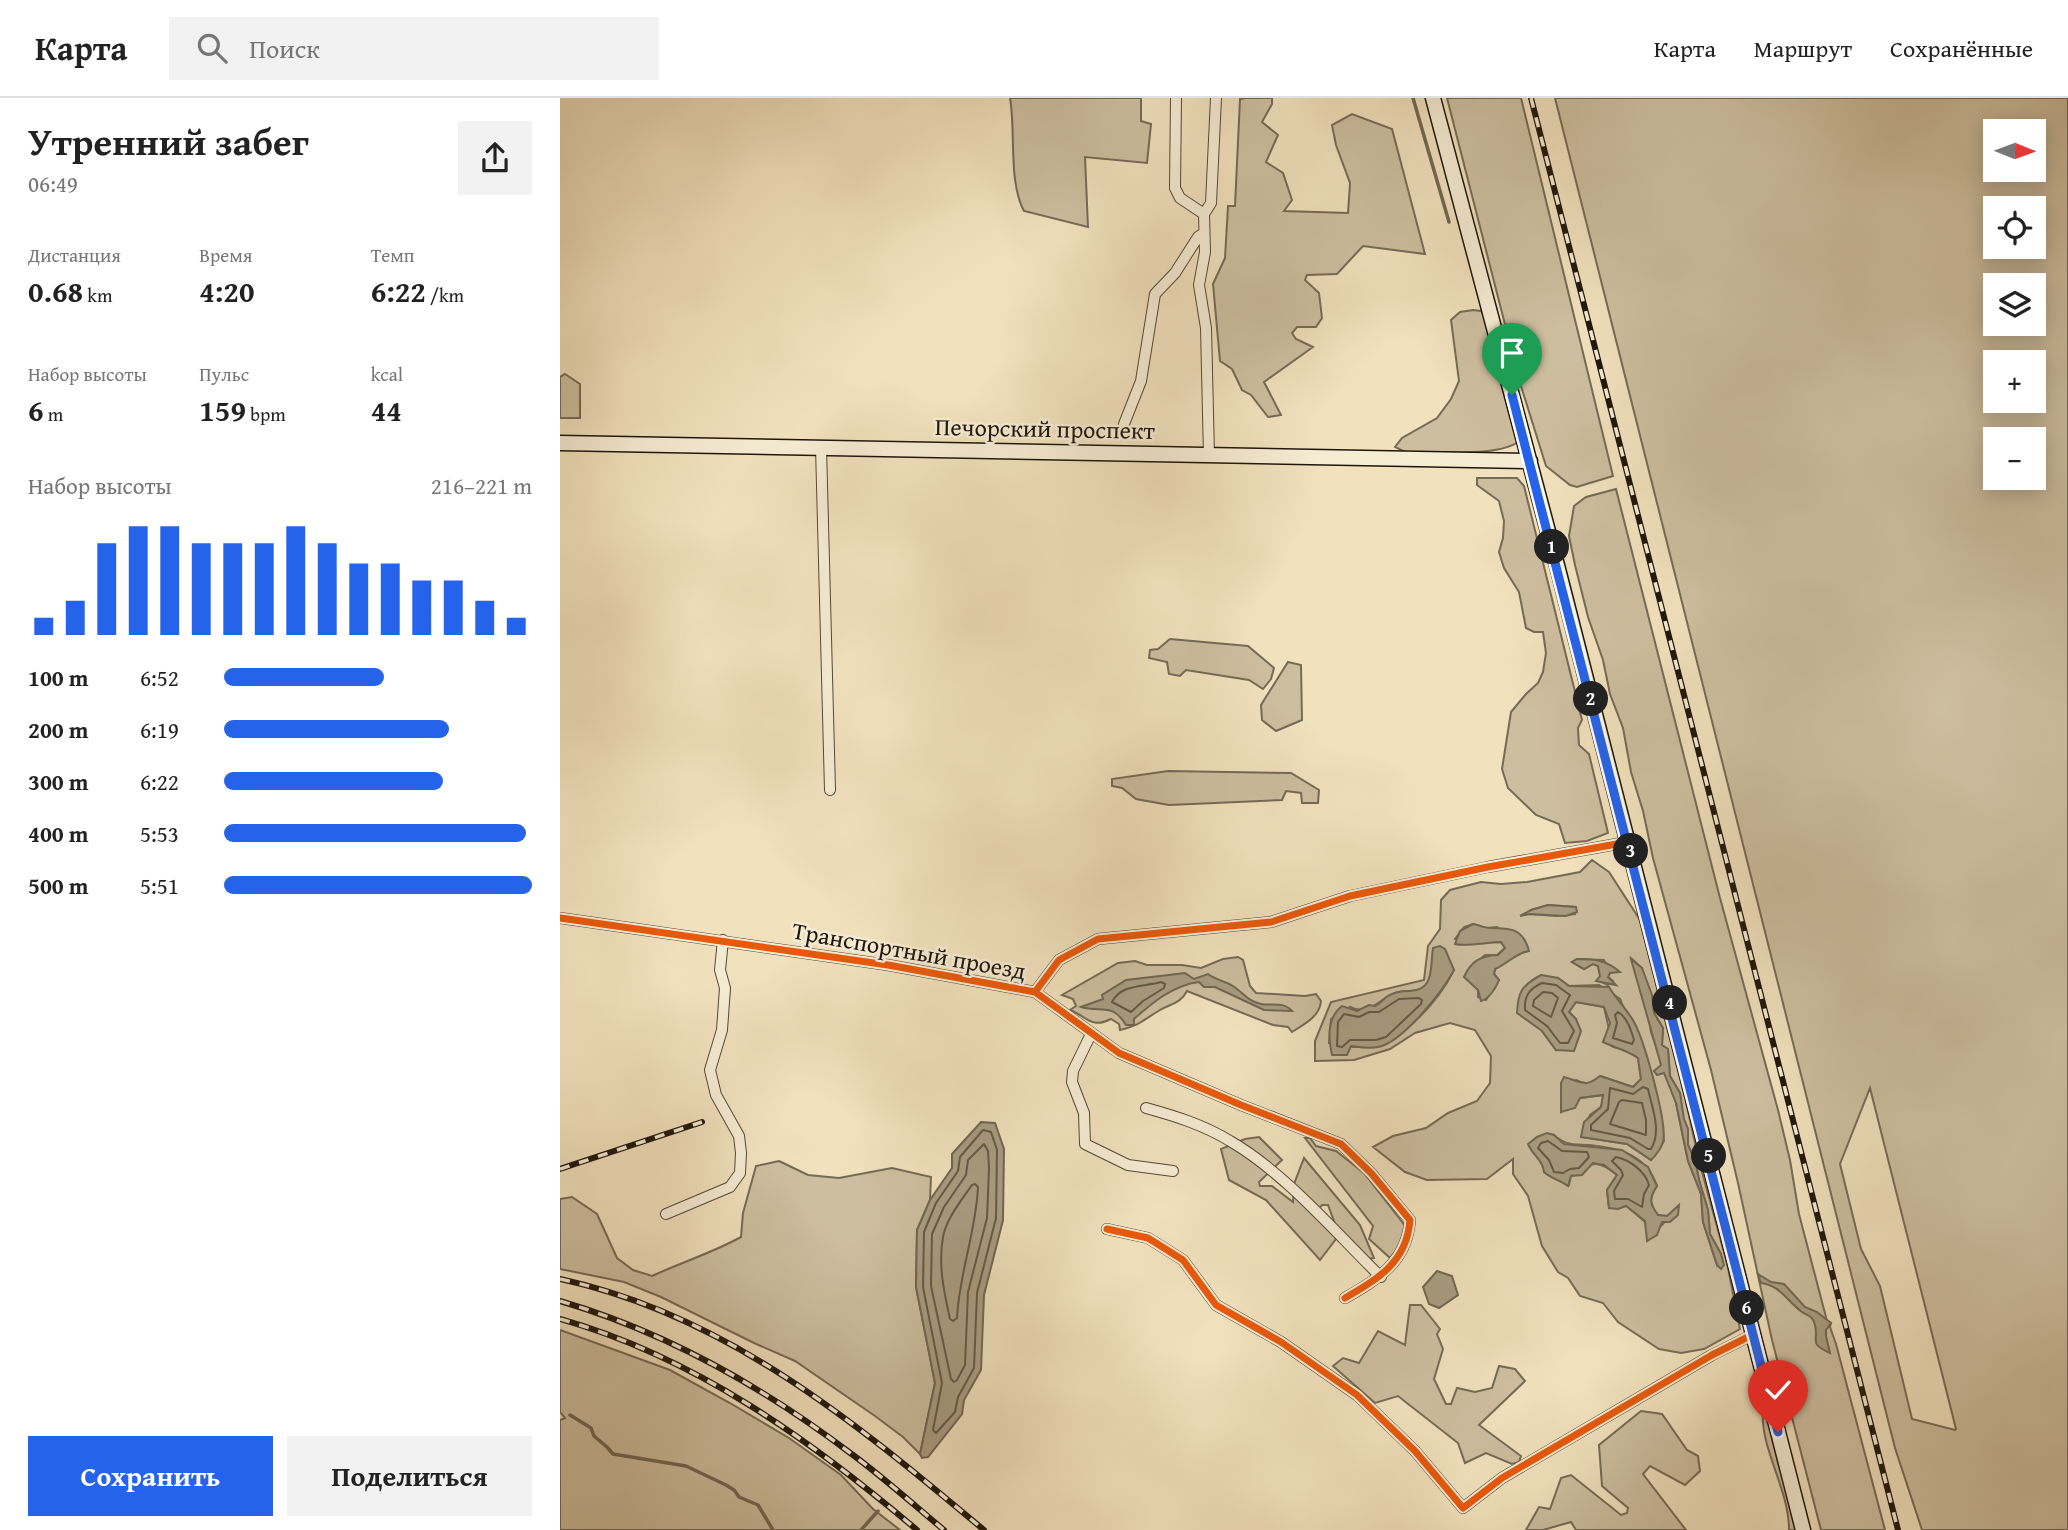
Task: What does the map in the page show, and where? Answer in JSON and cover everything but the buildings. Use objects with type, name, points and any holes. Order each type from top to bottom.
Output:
[{"type":"main road","points":[[1433,98],[1530,461],[1803,1530]]},
{"type":"main road","name":"Печорский проспект","points":[[560,443],[1530,461]]},
{"type":"street","points":[[1176,98],[1175,188],[1180,198],[1204,214]]},
{"type":"street","points":[[1209,456],[1206,328],[1199,285],[1205,252],[1204,214],[1211,203],[1216,98]]},
{"type":"street","points":[[1124,424],[1141,380],[1155,294],[1175,273],[1198,237],[1205,233]]},
{"type":"street","points":[[821,447],[830,790]]},
{"type":"street","points":[[1035,992],[1059,960],[1098,939],[1271,922],[1350,896],[1488,867],[1628,842]]},
{"type":"street","name":"Транспортный проезд","points":[[560,918],[888,965],[1035,992],[1118,1053],[1341,1144],[1371,1173],[1410,1220],[1409,1237],[1395,1261],[1381,1277],[1345,1298]]},
{"type":"street","points":[[666,1214],[730,1187],[740,1173],[739,1136],[716,1095],[710,1070],[722,1030],[725,988],[720,970],[723,940]]},
{"type":"street","points":[[1091,1034],[1073,1071],[1072,1082],[1084,1113],[1085,1144],[1128,1165],[1173,1171]]},
{"type":"street","points":[[1146,1108],[1205,1128],[1256,1158],[1381,1277]]},
{"type":"street","points":[[1107,1229],[1148,1238],[1182,1260],[1216,1305],[1281,1342],[1357,1395],[1415,1451],[1463,1508],[1502,1478],[1712,1355],[1754,1334]]},
{"type":"shaded area","points":[[1010,98],[1141,98],[1141,121],[1151,124],[1147,163],[1085,157],[1088,227],[1024,211],[1014,171]]},
{"type":"shaded area","points":[[1272,98],[1272,104],[1262,122],[1278,135],[1266,162],[1283,173],[1292,200],[1284,211],[1348,213],[1350,183],[1336,145],[1332,125],[1352,114],[1392,129],[1425,254],[1363,246],[1337,274],[1307,275],[1305,280],[1319,293],[1322,318],[1316,327],[1297,327],[1292,333],[1296,339],[1313,347],[1264,382],[1281,415],[1268,417],[1251,395],[1242,390],[1232,369],[1220,361],[1213,284],[1225,258],[1228,206],[1235,206],[1240,99]]},
{"type":"shaded area","points":[[1447,98],[1521,98],[1613,476],[1577,487],[1570,485],[1546,466],[1521,386],[1522,359],[1517,343],[1509,340]]},
{"type":"shaded area","points":[[1555,98],[2068,98],[2068,1530],[1922,1530],[1895,1448]],"holes":[[[1870,1088],[1955,1430],[1912,1419],[1880,1286],[1861,1249],[1840,1164]]]},
{"type":"shaded area","points":[[1481,311],[1487,317],[1500,382],[1507,398],[1518,442],[1496,450],[1464,453],[1405,452],[1395,447],[1402,438],[1437,418],[1451,399],[1459,381],[1451,320],[1460,312]]},
{"type":"shaded area","points":[[565,374],[580,384],[580,418],[560,418],[560,377]]},
{"type":"shaded area","points":[[1477,478],[1517,478],[1524,486],[1582,720],[1578,728],[1579,745],[1589,754],[1608,833],[1587,841],[1565,843],[1559,824],[1536,815],[1508,788],[1502,769],[1511,712],[1538,683],[1546,653],[1543,632],[1526,628],[1519,592],[1504,568],[1499,552],[1504,521],[1499,501],[1477,485]]},
{"type":"shaded area","points":[[1616,489],[1720,898],[1778,1110],[1799,1214],[1827,1321],[1831,1323],[1885,1530],[1821,1530],[1772,1340],[1711,1070],[1653,858],[1623,728],[1610,694],[1603,660],[1588,617],[1569,536],[1574,506],[1586,497]]},
{"type":"shaded area","points":[[1170,639],[1248,646],[1274,668],[1271,679],[1263,689],[1249,680],[1186,670],[1180,676],[1169,674],[1167,662],[1149,658],[1150,650],[1158,649]]},
{"type":"shaded area","points":[[1288,662],[1301,665],[1302,720],[1276,731],[1262,720],[1261,705]]},
{"type":"shaded area","points":[[1168,771],[1291,773],[1319,790],[1318,803],[1302,803],[1301,793],[1286,791],[1282,800],[1169,805],[1136,799],[1122,788],[1112,786],[1112,779]]},
{"type":"shaded area","points":[[1592,860],[1609,872],[1640,920],[1727,1263],[1740,1329],[1704,1349],[1681,1353],[1659,1349],[1618,1322],[1603,1303],[1580,1296],[1568,1278],[1558,1272],[1542,1246],[1528,1196],[1513,1174],[1513,1159],[1487,1179],[1427,1180],[1405,1172],[1373,1147],[1393,1136],[1426,1128],[1448,1113],[1477,1101],[1490,1083],[1491,1056],[1475,1030],[1450,1023],[1415,1033],[1390,1049],[1354,1060],[1315,1061],[1315,1041],[1331,1002],[1424,980],[1428,946],[1440,929],[1441,900],[1450,890],[1481,882],[1527,882],[1580,872]],"holes":[[[1548,905],[1575,907],[1575,914],[1530,914],[1531,910]],[[1473,924],[1486,928],[1497,927],[1525,952],[1520,952],[1495,969],[1494,974],[1499,980],[1486,1000],[1478,997],[1478,990],[1465,977],[1470,968],[1485,955],[1497,955],[1505,948],[1501,942],[1470,943],[1455,939],[1464,927]],[[1432,958],[1454,970],[1428,1008],[1403,1031],[1376,1045],[1358,1047],[1329,1043],[1331,1019],[1350,1007],[1363,1010],[1395,993],[1423,988],[1431,972]],[[1577,959],[1604,960],[1610,973],[1608,977],[1613,981],[1608,985],[1602,982],[1598,966],[1593,964],[1584,969],[1572,962]],[[1632,959],[1642,968],[1654,1013],[1663,1028],[1662,1045],[1668,1049],[1670,1076],[1680,1093],[1683,1119],[1688,1129],[1688,1145],[1695,1160],[1708,1210],[1710,1234],[1721,1254],[1717,1265],[1703,1222],[1701,1194],[1688,1161],[1676,1103],[1651,1032]],[[1558,978],[1569,986],[1599,985],[1620,999],[1653,1078],[1661,1117],[1664,1141],[1651,1160],[1627,1144],[1581,1137],[1590,1115],[1601,1107],[1604,1095],[1580,1098],[1561,1112],[1561,1084],[1576,1080],[1589,1083],[1601,1076],[1633,1087],[1641,1079],[1638,1058],[1626,1050],[1613,1047],[1604,1007],[1576,1002],[1569,1012],[1576,1019],[1556,1050],[1542,1031]],[[1554,1135],[1570,1144],[1601,1146],[1621,1151],[1639,1160],[1652,1175],[1657,1186],[1651,1201],[1658,1215],[1667,1216],[1674,1212],[1648,1240],[1645,1222],[1626,1205],[1609,1208],[1607,1190],[1617,1175],[1604,1166],[1589,1165],[1571,1175],[1569,1185],[1544,1172],[1543,1164]]]},
{"type":"shaded area","points":[[1238,957],[1243,960],[1250,986],[1256,993],[1305,996],[1316,994],[1321,1001],[1318,1011],[1292,1032],[1288,1027],[1273,1025],[1187,991],[1175,1003],[1137,1024],[1120,1030],[1119,1024],[1111,1019],[1094,1022],[1070,1010],[1076,1006],[1073,999],[1062,995],[1118,963],[1135,961],[1147,965],[1201,968],[1223,959]]},
{"type":"shaded area","points":[[1259,1137],[1282,1160],[1259,1182],[1260,1186],[1272,1186],[1293,1202],[1294,1184],[1304,1158],[1360,1225],[1374,1258],[1368,1259],[1338,1232],[1328,1205],[1322,1205],[1319,1209],[1336,1239],[1320,1260],[1266,1200],[1229,1180],[1221,1149],[1245,1139]]},
{"type":"shaded area","points":[[1305,1138],[1310,1138],[1316,1146],[1336,1151],[1364,1173],[1406,1227],[1402,1244],[1390,1258],[1369,1239],[1373,1226]]},
{"type":"shaded area","points":[[779,1161],[808,1175],[839,1178],[892,1168],[931,1177],[930,1200],[917,1230],[916,1287],[935,1383],[920,1454],[875,1416],[795,1361],[624,1282],[560,1269],[560,1199],[572,1197],[597,1214],[617,1258],[633,1270],[652,1276],[741,1237],[743,1213],[756,1166]]},
{"type":"shaded area","points":[[1410,1305],[1421,1305],[1440,1329],[1437,1334],[1443,1349],[1434,1379],[1446,1404],[1451,1404],[1457,1388],[1475,1392],[1492,1388],[1499,1366],[1515,1369],[1525,1381],[1479,1425],[1521,1456],[1519,1462],[1512,1464],[1486,1453],[1465,1463],[1458,1443],[1398,1396],[1375,1403],[1333,1366],[1343,1358],[1359,1363],[1378,1331],[1405,1345]]},
{"type":"shaded area","points":[[560,1330],[670,1370],[730,1403],[789,1438],[841,1475],[873,1509],[900,1530],[560,1530],[560,1420],[565,1418],[560,1412]]},
{"type":"shaded area","points":[[1768,1405],[1797,1530],[1789,1530],[1788,1514],[1765,1438],[1763,1407]]},
{"type":"shaded area","points":[[1641,1411],[1662,1414],[1687,1450],[1698,1456],[1700,1471],[1685,1485],[1650,1466],[1643,1474],[1686,1530],[1576,1530],[1571,1522],[1543,1530],[1526,1530],[1539,1507],[1550,1509],[1561,1478],[1571,1475],[1621,1515],[1627,1513],[1628,1508],[1602,1486],[1599,1445]]},
{"type":"water","points":[[1548,905],[1576,907],[1577,912],[1566,916],[1520,916],[1531,910]]},
{"type":"water","points":[[1473,924],[1515,931],[1523,938],[1529,951],[1495,969],[1498,983],[1489,996],[1481,1001],[1478,990],[1464,977],[1477,960],[1498,955],[1505,948],[1501,942],[1455,944],[1460,931]]},
{"type":"water","points":[[1440,946],[1445,949],[1454,970],[1431,1003],[1410,1026],[1388,1043],[1378,1047],[1351,1046],[1347,1055],[1332,1055],[1330,1028],[1337,1011],[1342,1006],[1357,1011],[1369,1005],[1375,1006],[1393,994],[1424,987],[1430,976],[1433,948]]},
{"type":"water","points":[[1577,959],[1600,961],[1615,968],[1620,972],[1610,973],[1608,977],[1616,985],[1596,981],[1600,976],[1598,966],[1593,964],[1584,969],[1572,962]]},
{"type":"water","points":[[1631,959],[1642,968],[1652,995],[1654,1013],[1663,1028],[1662,1045],[1668,1049],[1670,1076],[1680,1093],[1688,1129],[1688,1145],[1695,1160],[1708,1210],[1710,1234],[1724,1265],[1721,1269],[1717,1265],[1703,1222],[1701,1194],[1688,1161],[1676,1103],[1664,1073],[1657,1075],[1654,1071],[1661,1065]]},
{"type":"water","points":[[1185,973],[1194,979],[1208,974],[1233,986],[1253,1001],[1281,1005],[1292,1011],[1264,1010],[1215,987],[1204,987],[1199,982],[1164,995],[1134,1019],[1134,1025],[1126,1025],[1111,1011],[1081,1007],[1103,999],[1102,995],[1126,980]]},
{"type":"water","points":[[1541,975],[1558,978],[1569,986],[1609,987],[1631,1017],[1649,1063],[1664,1132],[1663,1142],[1651,1160],[1627,1144],[1581,1137],[1584,1122],[1601,1107],[1603,1095],[1580,1098],[1575,1108],[1561,1112],[1561,1083],[1564,1077],[1587,1083],[1600,1076],[1633,1087],[1641,1079],[1638,1058],[1603,1042],[1610,1023],[1604,1007],[1576,1002],[1569,1012],[1576,1019],[1581,1031],[1574,1051],[1556,1050],[1542,1031],[1517,1013],[1522,990]]},
{"type":"water","points":[[981,1122],[995,1123],[1004,1149],[1003,1220],[984,1295],[981,1370],[964,1400],[962,1414],[928,1457],[922,1458],[920,1454],[935,1383],[916,1287],[917,1230],[930,1200],[952,1168],[952,1154]]},
{"type":"water","points":[[1547,1133],[1554,1135],[1564,1144],[1622,1150],[1648,1167],[1657,1186],[1651,1201],[1658,1215],[1667,1216],[1679,1205],[1678,1215],[1670,1222],[1662,1222],[1657,1235],[1647,1241],[1645,1221],[1626,1206],[1609,1208],[1607,1190],[1617,1175],[1604,1165],[1593,1163],[1582,1175],[1571,1176],[1568,1186],[1544,1172],[1542,1164],[1528,1144]]},
{"type":"water","points":[[1437,1271],[1452,1276],[1458,1295],[1439,1308],[1429,1304],[1423,1287]]},
{"type":"water","points":[[1758,1274],[1771,1282],[1784,1284],[1805,1307],[1831,1323],[1826,1330],[1830,1353],[1816,1343],[1816,1328],[1812,1318],[1779,1290],[1761,1283]]},
{"type":"waterway","points":[[1413,98],[1449,222]]},
{"type":"waterway","points":[[570,1415],[591,1428],[594,1436],[613,1454],[686,1466],[726,1485],[739,1497],[758,1505],[773,1530]]},
{"type":"waterway","points":[[861,1530],[878,1511]]},
{"type":"railway","points":[[1531,98],[1898,1530]]},
{"type":"railway","points":[[560,1169],[702,1122]]},
{"type":"railway","points":[[560,1279],[621,1296],[679,1318],[734,1346],[838,1413],[984,1530]]},
{"type":"railway","points":[[560,1301],[638,1329],[713,1364],[750,1385],[853,1455],[944,1530]]},
{"type":"railway","points":[[560,1319],[610,1335],[658,1355],[750,1405],[836,1465],[917,1530]]},
{"type":"cycle path","points":[[1035,992],[1059,960],[1098,939],[1271,922],[1350,896],[1488,867],[1628,842]]},
{"type":"cycle path","points":[[560,918],[888,965],[1035,992],[1119,1053],[1341,1144],[1371,1173],[1410,1220],[1408,1235],[1389,1268],[1345,1298]]},
{"type":"cycle path","points":[[1107,1229],[1148,1238],[1183,1260],[1216,1305],[1281,1342],[1357,1395],[1415,1451],[1463,1508],[1502,1478],[1712,1355],[1754,1334]]},
{"type":"route","points":[[1512,395],[1778,1432]]}]
